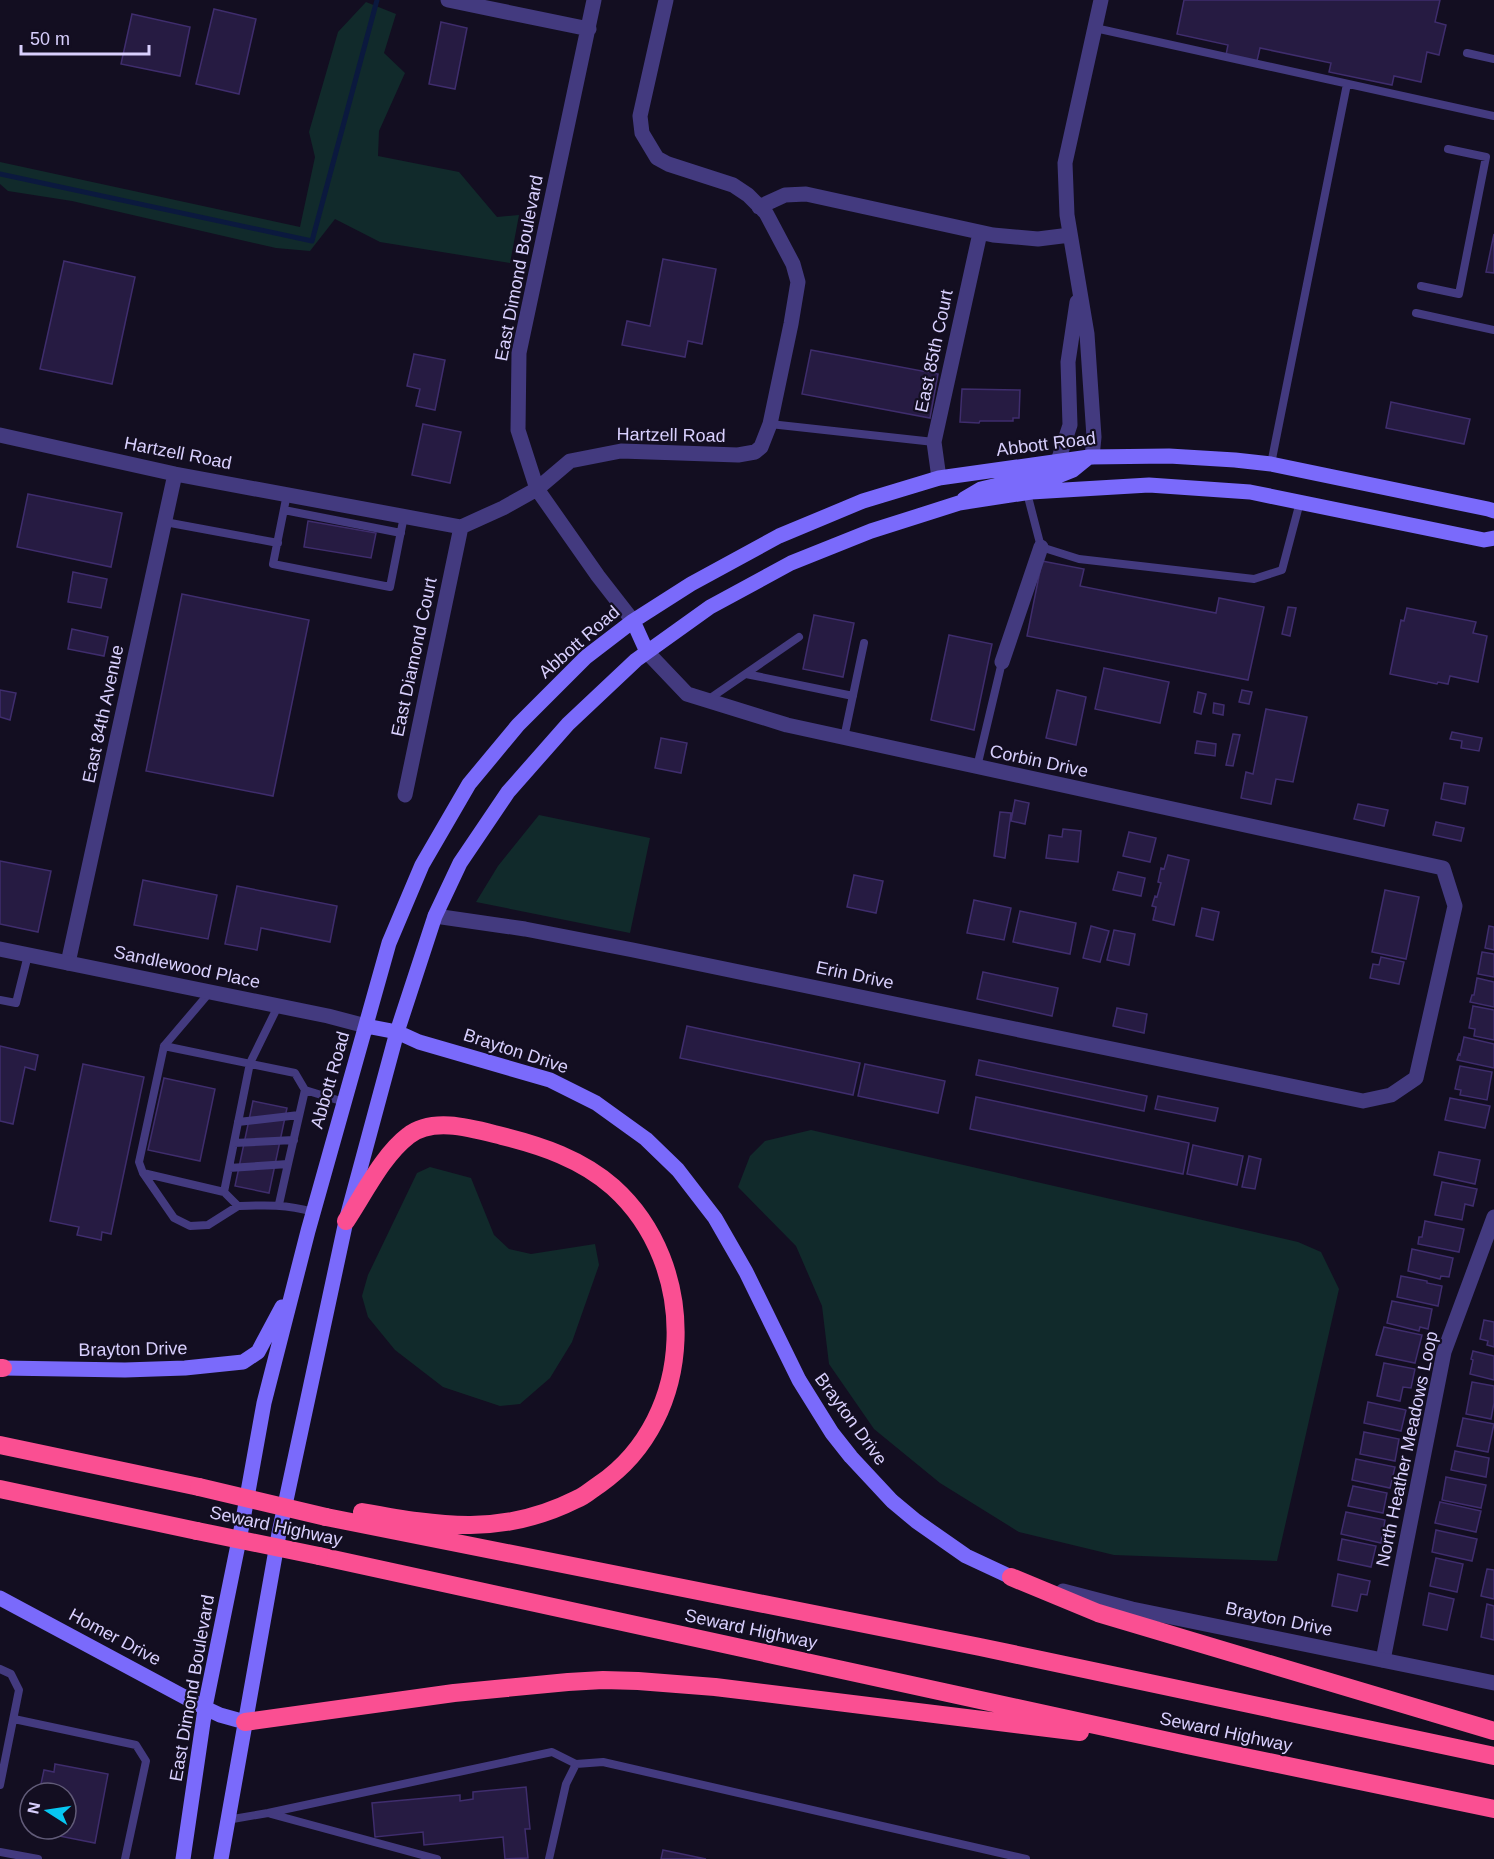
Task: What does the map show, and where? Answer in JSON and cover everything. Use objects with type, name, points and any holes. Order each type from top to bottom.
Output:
[{"type":"highway","points":[[327,1511],[440,1525],[470,1526],[530,1517],[578,1499],[615,1473],[648,1433],[667,1392],[673,1372],[675,1350],[675,1306],[669,1281],[661,1257],[645,1226],[627,1202],[597,1175],[568,1157],[508,1137],[459,1126],[435,1126],[417,1131],[410,1134],[396,1147],[346,1221]]},
{"type":"highway","name":"Seward Highway","points":[[0,1445],[968,1644],[1494,1756]]},
{"type":"highway","name":"Seward Highway","points":[[0,1489],[1494,1809]]},
{"type":"highway","points":[[1011,1577],[1098,1613],[1494,1731]]},
{"type":"highway","points":[[245,1722],[454,1693],[603,1680],[715,1687],[1187,1745]]},
{"type":"main road","name":"Abbott Road","points":[[242,1525],[264,1403],[314,1212],[389,943],[422,865],[469,784],[518,725],[586,657],[633,621],[691,584],[779,536],[863,501],[939,478],[1091,457],[1169,456],[1271,464],[1494,511]]},
{"type":"main road","points":[[959,503],[981,489],[1058,476],[1073,470],[1091,457]]},
{"type":"main road","points":[[221,1859],[279,1533],[346,1221],[397,1032],[435,916],[460,863],[508,792],[568,724],[636,660],[710,607],[791,563],[871,531],[959,503],[1027,493],[1149,485],[1250,492],[1484,540],[1494,538]]},
{"type":"main road","points":[[633,621],[647,652]]},
{"type":"main road","name":"Brayton Drive","points":[[366,1026],[397,1032],[419,1042],[528,1072],[561,1085],[596,1104],[646,1139],[678,1170],[715,1218],[741,1263],[799,1380],[851,1457],[885,1494],[916,1521],[966,1556],[1011,1577]]},
{"type":"main road","name":"Brayton Drive","points":[[1,1368],[125,1370],[185,1368],[243,1362],[258,1352],[295,1283]]},
{"type":"main road","name":"East Dimond Boulevard","points":[[183,1859],[205,1708],[242,1525]]},
{"type":"main road","name":"Homer Drive","points":[[0,1598],[205,1708],[245,1722]]},
{"type":"street","points":[[448,0],[589,29]]},
{"type":"street","name":"East Dimond Boulevard","points":[[594,0],[519,353],[518,430],[537,489],[598,576],[633,621]]},
{"type":"street","name":"Hartzell Road","points":[[0,435],[175,474],[461,527],[537,489],[570,461],[621,451],[738,455],[755,452],[761,447],[770,424],[798,282],[794,264],[766,213],[748,195],[733,185],[668,164],[657,158],[642,133],[640,116],[666,0]]},
{"type":"street","points":[[1091,457],[1094,437],[1088,345],[1067,215],[1065,163],[1101,0]]},
{"type":"street","points":[[759,207],[784,195],[806,194],[980,233],[1038,239],[1070,235]]},
{"type":"street","name":"East 85th Court","points":[[939,478],[934,442],[980,233]]},
{"type":"street","points":[[1058,461],[1070,425],[1068,362],[1079,290]]},
{"type":"street","name":"East 84th Avenue","points":[[69,963],[175,474]]},
{"type":"street","name":"East Diamond Court","points":[[405,795],[461,527]]},
{"type":"street","points":[[1002,662],[1041,547]]},
{"type":"street","name":"Corbin Drive","points":[[647,652],[687,694],[787,725],[1443,868]]},
{"type":"street","name":"Erin Drive","points":[[435,916],[525,929],[633,950],[1363,1101],[1391,1095],[1416,1078],[1455,906],[1443,868]]},
{"type":"street","name":"Sandlewood Place","points":[[0,949],[366,1026]]},
{"type":"street","name":"North Heather Meadows Loop","points":[[1383,1660],[1444,1352],[1494,1217]]},
{"type":"street","name":"Brayton Drive","points":[[1011,1577],[1132,1609],[1494,1683]]},
{"type":"lane","points":[[1095,28],[1494,116]]},
{"type":"lane","points":[[1467,53],[1494,59]]},
{"type":"lane","points":[[1271,464],[1347,84]]},
{"type":"lane","points":[[1421,286],[1460,294],[1486,158],[1448,149]]},
{"type":"lane","points":[[1416,313],[1494,330]]},
{"type":"lane","points":[[770,424],[934,442]]},
{"type":"lane","points":[[1027,493],[1041,547],[1079,560],[1254,579],[1282,570],[1300,502]]},
{"type":"lane","points":[[287,494],[273,564],[390,587],[404,516]]},
{"type":"lane","points":[[284,510],[401,533]]},
{"type":"lane","points":[[165,522],[278,543]]},
{"type":"lane","points":[[708,700],[799,637]]},
{"type":"lane","points":[[844,738],[864,643]]},
{"type":"lane","points":[[977,768],[1002,662]]},
{"type":"lane","points":[[746,674],[853,696]]},
{"type":"lane","points":[[0,1000],[16,1003],[28,955]]},
{"type":"lane","points":[[210,992],[164,1047],[139,1162],[143,1173],[174,1218],[190,1226],[208,1225],[238,1206],[279,1204],[314,1212]]},
{"type":"lane","points":[[224,1192],[250,1064],[278,1006]]},
{"type":"lane","points":[[164,1047],[295,1073],[305,1090],[279,1204]]},
{"type":"lane","points":[[305,1090],[344,1102]]},
{"type":"lane","points":[[238,1122],[300,1114]]},
{"type":"lane","points":[[234,1143],[294,1140]]},
{"type":"lane","points":[[229,1168],[288,1164]]},
{"type":"lane","points":[[143,1173],[224,1192],[238,1206]]},
{"type":"lane","points":[[0,1669],[11,1674],[19,1690],[0,1785]]},
{"type":"lane","points":[[14,1719],[136,1745],[146,1761],[125,1859]]},
{"type":"lane","points":[[228,1820],[268,1814],[552,1752],[576,1764],[603,1762],[1026,1859]]},
{"type":"lane","points":[[549,1859],[566,1784],[576,1764]]},
{"type":"lane","points":[[268,1814],[437,1859]]},
{"type":"lane","points":[[0,1852],[38,1859]]},
{"type":"green space","points":[[366,2],[396,14],[384,53],[405,73],[379,131],[378,156],[459,172],[497,217],[519,215],[510,263],[380,242],[335,219],[310,251],[276,248],[72,201],[8,191],[0,184],[0,162],[300,227],[315,157],[309,132],[338,32]]},
{"type":"green space","points":[[539,815],[650,838],[630,933],[476,902],[498,866]]},
{"type":"green space","points":[[811,1130],[1298,1242],[1321,1252],[1339,1289],[1277,1561],[1114,1555],[1019,1532],[940,1483],[874,1429],[829,1364],[822,1306],[796,1246],[738,1187],[750,1156],[765,1141]]},
{"type":"green space","points":[[430,1167],[471,1178],[494,1235],[509,1249],[531,1254],[595,1244],[599,1265],[572,1342],[550,1378],[520,1404],[500,1406],[443,1387],[395,1350],[368,1317],[362,1296],[368,1275],[417,1173]]},
{"type":"building","points":[[1184,0],[1440,0],[1435,22],[1446,25],[1439,55],[1427,52],[1421,82],[1394,76],[1392,85],[1329,72],[1331,63],[1260,48],[1257,61],[1226,55],[1228,45],[1177,34]]},
{"type":"building","points":[[214,9],[256,19],[239,94],[196,84]]},
{"type":"building","points":[[132,14],[190,27],[180,76],[121,64]]},
{"type":"building","points":[[441,22],[467,28],[455,89],[429,84]]},
{"type":"building","points":[[1494,234],[1494,273],[1486,272]]},
{"type":"building","points":[[663,259],[716,269],[702,344],[688,341],[685,357],[622,345],[627,321],[650,326]]},
{"type":"building","points":[[64,261],[135,277],[112,384],[40,369]]},
{"type":"building","points":[[811,350],[938,374],[930,418],[802,394]]},
{"type":"building","points":[[414,354],[445,360],[435,410],[416,406],[420,389],[407,386]]},
{"type":"building","points":[[962,389],[1020,390],[1019,418],[1013,418],[1013,421],[960,422]]},
{"type":"building","points":[[1391,402],[1470,419],[1464,444],[1386,428]]},
{"type":"building","points":[[423,424],[461,432],[450,483],[412,475]]},
{"type":"building","points":[[28,494],[122,513],[111,567],[17,547]]},
{"type":"building","points":[[308,521],[376,533],[371,558],[304,547]]},
{"type":"building","points":[[1042,561],[1084,569],[1080,586],[1216,613],[1219,598],[1264,607],[1248,680],[1027,636]]},
{"type":"building","points":[[73,572],[107,579],[101,608],[68,602]]},
{"type":"building","points":[[182,594],[309,620],[273,796],[146,771]]},
{"type":"building","points":[[1288,607],[1296,608],[1290,636],[1282,634]]},
{"type":"building","points":[[1407,608],[1476,622],[1473,633],[1487,636],[1478,682],[1450,676],[1448,684],[1438,682],[1437,684],[1390,674],[1401,620],[1404,621]]},
{"type":"building","points":[[814,615],[854,623],[843,677],[803,669]]},
{"type":"building","points":[[72,629],[108,637],[104,656],[68,649]]},
{"type":"building","points":[[949,635],[992,644],[974,730],[931,720]]},
{"type":"building","points":[[1104,668],[1169,682],[1160,723],[1095,709]]},
{"type":"building","points":[[0,690],[16,693],[10,720],[0,717]]},
{"type":"building","points":[[1057,690],[1086,697],[1076,745],[1046,738]]},
{"type":"building","points":[[1242,690],[1252,692],[1249,704],[1239,702]]},
{"type":"building","points":[[1198,692],[1206,694],[1201,714],[1194,712]]},
{"type":"building","points":[[1214,703],[1224,705],[1223,715],[1213,713]]},
{"type":"building","points":[[1266,709],[1307,717],[1293,782],[1276,779],[1271,804],[1241,798],[1246,772],[1253,774]]},
{"type":"building","points":[[1452,732],[1482,738],[1479,751],[1461,748],[1462,741],[1450,739]]},
{"type":"building","points":[[1233,734],[1240,735],[1233,766],[1226,765]]},
{"type":"building","points":[[661,738],[687,743],[681,773],[655,768]]},
{"type":"building","points":[[1197,741],[1216,744],[1215,756],[1195,753]]},
{"type":"building","points":[[1444,783],[1468,787],[1465,804],[1441,799]]},
{"type":"building","points":[[1015,800],[1029,803],[1025,824],[1011,821]]},
{"type":"building","points":[[1358,804],[1388,810],[1384,826],[1354,819]]},
{"type":"building","points":[[1000,812],[1011,813],[1005,858],[994,856]]},
{"type":"building","points":[[1436,822],[1464,828],[1461,841],[1433,835]]},
{"type":"building","points":[[1063,829],[1081,831],[1078,862],[1046,858],[1049,835],[1062,837]]},
{"type":"building","points":[[1129,832],[1156,838],[1150,862],[1123,856]]},
{"type":"building","points":[[1168,855],[1189,860],[1174,925],[1153,920],[1156,907],[1152,906],[1161,883],[1158,882],[1161,868],[1164,869]]},
{"type":"building","points":[[0,861],[51,871],[38,932],[0,924]]},
{"type":"building","points":[[1118,872],[1145,878],[1141,896],[1113,890]]},
{"type":"building","points":[[854,875],[883,881],[876,913],[847,907]]},
{"type":"building","points":[[143,880],[217,895],[208,939],[134,925]]},
{"type":"building","points":[[237,886],[337,906],[330,942],[261,928],[257,950],[225,944]]},
{"type":"building","points":[[1385,890],[1419,897],[1406,959],[1372,952]]},
{"type":"building","points":[[974,900],[1011,908],[1004,940],[967,933]]},
{"type":"building","points":[[1202,908],[1219,912],[1213,940],[1196,936]]},
{"type":"building","points":[[1020,911],[1076,923],[1070,954],[1013,942]]},
{"type":"building","points":[[1091,926],[1109,931],[1100,962],[1083,958]]},
{"type":"building","points":[[1489,926],[1494,927],[1494,950],[1485,948]]},
{"type":"building","points":[[1114,930],[1135,934],[1129,965],[1107,960]]},
{"type":"building","points":[[1482,952],[1494,954],[1494,977],[1478,974]]},
{"type":"building","points":[[1381,957],[1404,962],[1399,984],[1370,978],[1373,964],[1379,965]]},
{"type":"building","points":[[983,972],[1058,988],[1052,1016],[977,999]]},
{"type":"building","points":[[1477,978],[1494,982],[1494,1007],[1470,1002],[1474,995]]},
{"type":"building","points":[[1473,1006],[1494,1010],[1494,1040],[1474,1036],[1475,1029],[1469,1028]]},
{"type":"building","points":[[1117,1008],[1147,1014],[1144,1033],[1113,1026]]},
{"type":"building","points":[[687,1026],[860,1063],[853,1095],[680,1058]]},
{"type":"building","points":[[1464,1037],[1494,1044],[1494,1068],[1457,1060]]},
{"type":"building","points":[[0,1046],[38,1055],[35,1070],[25,1067],[13,1124],[0,1121]]},
{"type":"building","points":[[979,1060],[1147,1096],[1144,1111],[976,1075]]},
{"type":"building","points":[[83,1064],[144,1077],[111,1234],[102,1232],[101,1240],[77,1235],[79,1227],[50,1221]]},
{"type":"building","points":[[865,1064],[945,1081],[938,1113],[858,1096]]},
{"type":"building","points":[[1460,1066],[1492,1072],[1487,1100],[1460,1095],[1461,1090],[1455,1089]]},
{"type":"building","points":[[164,1078],[215,1089],[200,1161],[148,1150]]},
{"type":"building","points":[[1158,1096],[1218,1108],[1215,1121],[1155,1109]]},
{"type":"building","points":[[976,1097],[1189,1143],[1183,1174],[970,1129]]},
{"type":"building","points":[[1450,1098],[1490,1106],[1485,1128],[1445,1120]]},
{"type":"building","points":[[253,1101],[287,1108],[269,1193],[235,1186]]},
{"type":"building","points":[[1193,1145],[1243,1156],[1237,1185],[1187,1174]]},
{"type":"building","points":[[1439,1152],[1480,1160],[1475,1184],[1434,1175]]},
{"type":"building","points":[[1249,1156],[1261,1159],[1255,1189],[1242,1187]]},
{"type":"building","points":[[1442,1182],[1477,1189],[1473,1206],[1465,1204],[1462,1220],[1435,1215]]},
{"type":"building","points":[[1425,1221],[1464,1229],[1459,1252],[1418,1244]]},
{"type":"building","points":[[1412,1249],[1453,1258],[1449,1277],[1441,1276],[1440,1279],[1408,1271]]},
{"type":"building","points":[[1401,1276],[1442,1286],[1438,1306],[1397,1297]]},
{"type":"building","points":[[1392,1301],[1432,1309],[1428,1329],[1420,1327],[1419,1331],[1387,1323]]},
{"type":"building","points":[[1484,1320],[1494,1322],[1494,1347],[1487,1345],[1488,1341],[1480,1339]]},
{"type":"building","points":[[1384,1327],[1422,1335],[1415,1363],[1376,1355]]},
{"type":"building","points":[[1473,1351],[1494,1356],[1494,1380],[1470,1374]]},
{"type":"building","points":[[1384,1363],[1415,1369],[1411,1388],[1403,1387],[1400,1401],[1377,1396]]},
{"type":"building","points":[[1472,1382],[1494,1386],[1491,1419],[1466,1414]]},
{"type":"building","points":[[1368,1402],[1406,1410],[1401,1431],[1364,1423]]},
{"type":"building","points":[[1463,1418],[1494,1424],[1488,1452],[1457,1446]]},
{"type":"building","points":[[1364,1432],[1399,1439],[1395,1461],[1360,1454]]},
{"type":"building","points":[[1455,1451],[1489,1458],[1486,1477],[1451,1470]]},
{"type":"building","points":[[1356,1459],[1395,1467],[1390,1488],[1352,1480]]},
{"type":"building","points":[[1446,1477],[1486,1485],[1481,1508],[1442,1500]]},
{"type":"building","points":[[1353,1486],[1387,1493],[1383,1513],[1348,1506]]},
{"type":"building","points":[[1440,1502],[1481,1511],[1476,1532],[1435,1523]]},
{"type":"building","points":[[1346,1512],[1385,1520],[1381,1543],[1341,1534]]},
{"type":"building","points":[[1436,1530],[1477,1539],[1472,1561],[1432,1552]]},
{"type":"building","points":[[1342,1539],[1376,1546],[1371,1567],[1338,1560]]},
{"type":"building","points":[[1436,1558],[1463,1564],[1457,1592],[1430,1586]]},
{"type":"building","points":[[1487,1569],[1494,1570],[1494,1599],[1481,1596]]},
{"type":"building","points":[[1338,1574],[1370,1581],[1367,1595],[1361,1594],[1357,1611],[1332,1606]]},
{"type":"building","points":[[1429,1593],[1454,1599],[1447,1630],[1423,1625]]},
{"type":"building","points":[[1487,1604],[1494,1606],[1494,1640],[1481,1637]]},
{"type":"building","points":[[55,1764],[108,1774],[95,1843],[78,1840],[78,1781],[42,1781],[44,1770],[54,1772]]},
{"type":"building","points":[[526,1787],[530,1829],[525,1829],[528,1858],[505,1859],[503,1837],[424,1845],[423,1832],[375,1837],[372,1803],[460,1795],[460,1801],[473,1799],[473,1792]]},
{"type":"building","points":[[663,1850],[706,1859],[661,1859]]},
{"type":"waterway","points":[[0,174],[312,241],[377,0]]}]
